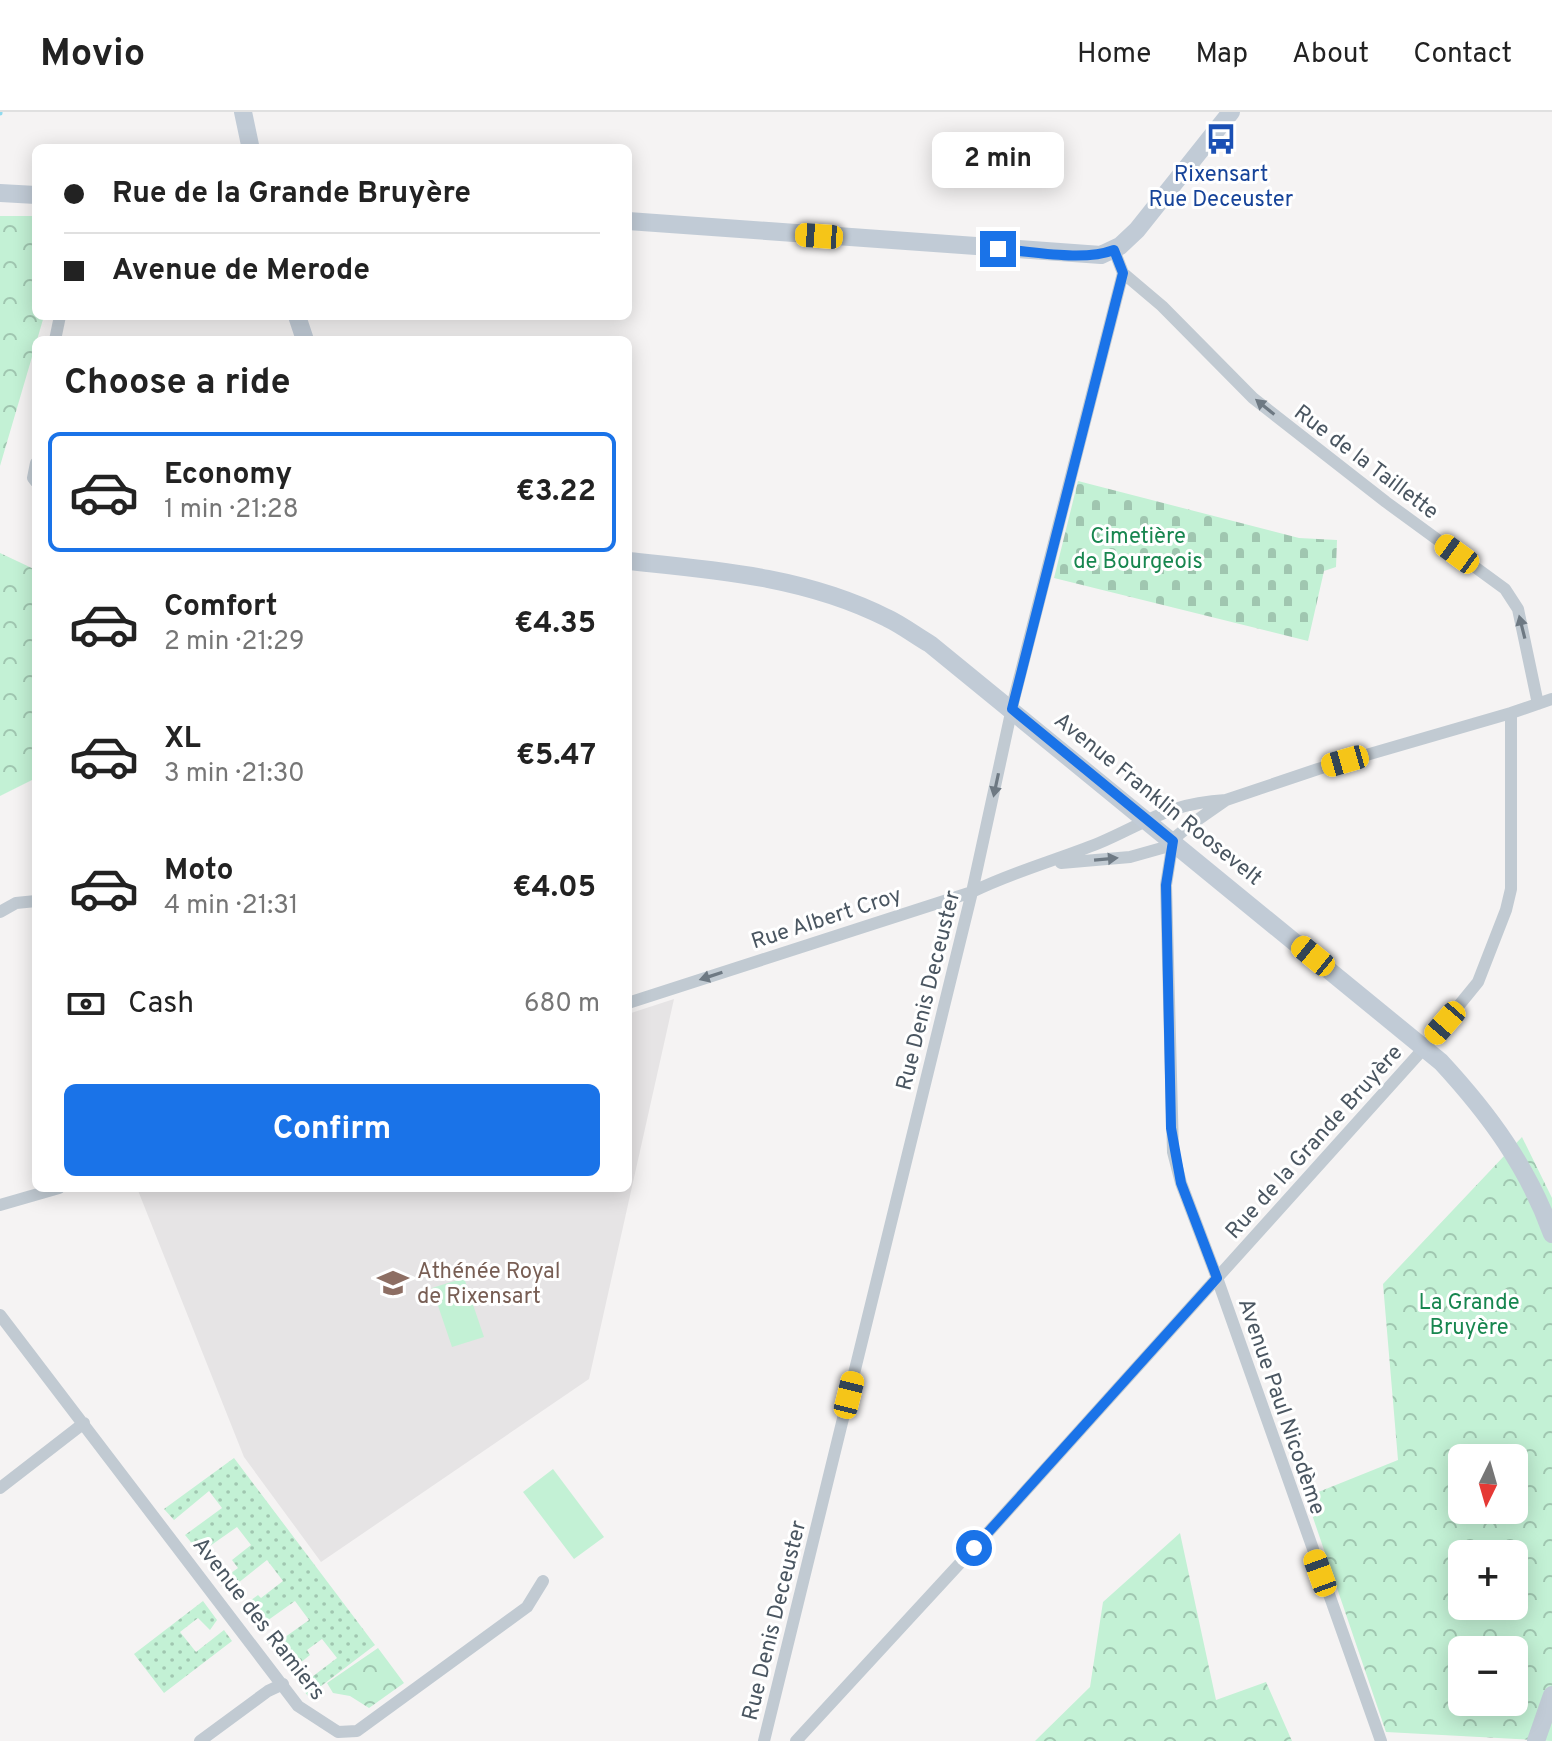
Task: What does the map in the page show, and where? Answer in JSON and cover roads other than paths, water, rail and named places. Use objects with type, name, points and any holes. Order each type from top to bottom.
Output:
[{"type":"main road","points":[[243,112],[251,144]]},
{"type":"main road","points":[[632,221],[1101,255],[1114,250],[1137,230],[1231,112]]},
{"type":"main road","points":[[0,193],[32,195]]},
{"type":"main road","name":"Avenue Franklin Roosevelt","points":[[632,561],[775,579],[842,598],[888,618],[930,644],[1425,1047],[1472,1095],[1496,1127],[1535,1192],[1552,1234]]},
{"type":"main road","points":[[1536,1741],[1552,1695]]},
{"type":"street","points":[[1114,250],[1123,273]]},
{"type":"street","name":"Rue de la Taillette","points":[[1123,273],[1162,306],[1253,398],[1386,502],[1505,589],[1514,600],[1523,628],[1538,704]]},
{"type":"street","name":"Rue Denis Deceuster","points":[[764,1741],[972,892],[1012,709],[1123,273]]},
{"type":"street","points":[[1226,800],[1552,699]]},
{"type":"street","name":"Rue de la Grande Bruyère","points":[[796,1741],[1425,1047],[1478,982],[1511,889],[1511,713]]},
{"type":"street","name":"Rue Albert Croy","points":[[632,1002],[972,892],[1099,843],[1173,807],[1226,800]]},
{"type":"street","name":"Rue Albert Croy","points":[[1035,867],[1130,857],[1162,848],[1226,800]]},
{"type":"street","name":"Avenue Paul Nicodème","points":[[1173,841],[1166,885],[1171,1128],[1181,1183],[1381,1741]]},
{"type":"street","points":[[0,912],[16,903],[32,901]]},
{"type":"street","points":[[0,1205],[45,1192]]},
{"type":"street","name":"Avenue des Ramiers","points":[[0,1315],[298,1706],[338,1732],[357,1731],[527,1607],[543,1581]]},
{"type":"street","points":[[0,1488],[84,1423]]},
{"type":"street","points":[[200,1741],[268,1691],[283,1684]]},
{"type":"place","name":"Rixensart Rue Deceuster","points":[[1221,139]]},
{"type":"place","name":"Athénée Royal de Rixensart","points":[[393,1283]]},
{"type":"park label","name":"Cimetière de Bourgeois","points":[[1138,548]]},
{"type":"park label","name":"La Grande Bruyère","points":[[1469,1314]]}]
